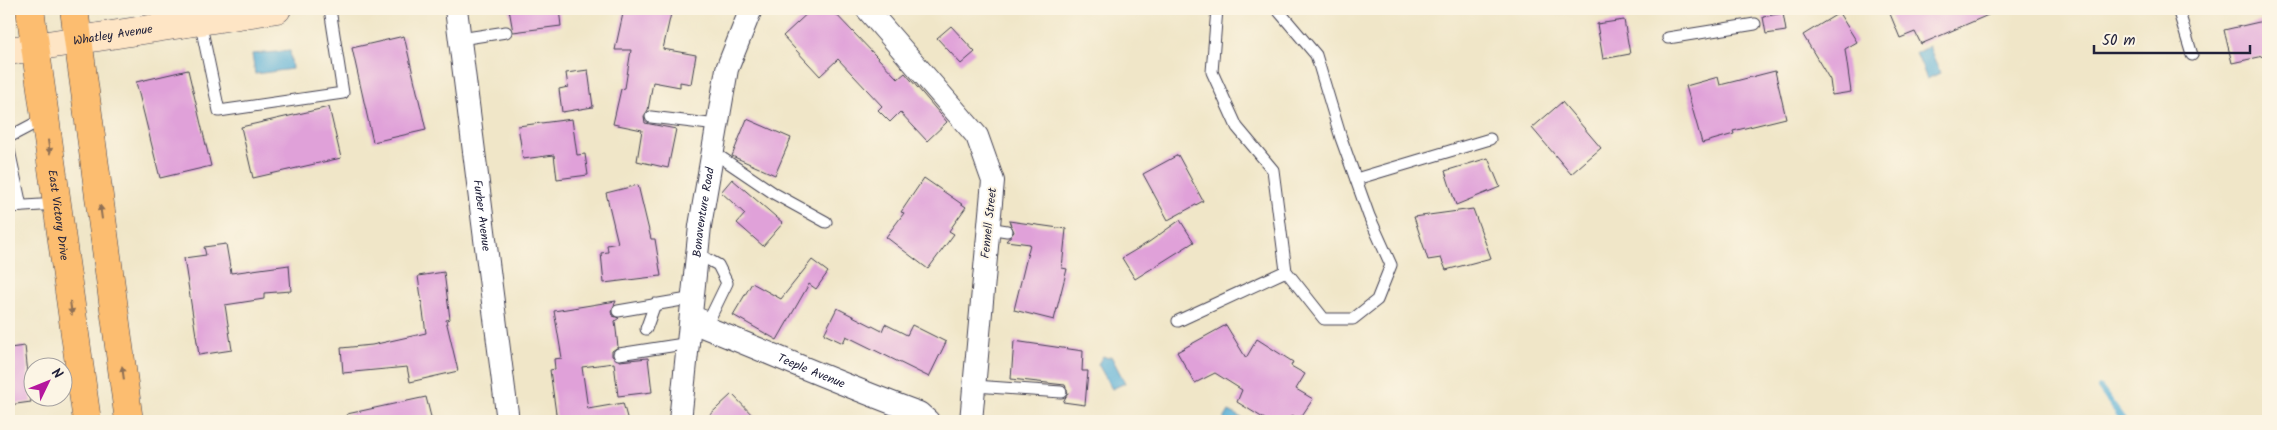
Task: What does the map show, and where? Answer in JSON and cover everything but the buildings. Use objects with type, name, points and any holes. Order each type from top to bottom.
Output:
[{"type":"main road","name":"East Victory Drive","points":[[30,9],[87,421]]},
{"type":"main road","points":[[74,9],[129,421]]},
{"type":"street","name":"Whatley Avenue","points":[[9,51],[79,40],[171,21],[200,21],[277,9]]},
{"type":"street","name":"Furber Avenue","points":[[456,9],[508,421]]},
{"type":"street","name":"Bonaventure Road","points":[[680,421],[700,226],[717,125],[727,69],[751,9]]},
{"type":"street","name":"Fennell Street","points":[[867,9],[977,136],[993,181],[998,230],[971,421]]},
{"type":"street","name":"Teeple Avenue","points":[[692,318],[795,362],[846,387],[919,413],[928,421]]},
{"type":"lane","points":[[200,21],[218,111],[344,93],[330,9]]},
{"type":"lane","points":[[1217,9],[1212,72],[1237,127],[1273,170],[1286,271],[1324,319],[1353,319],[1377,300],[1391,265],[1356,179],[1316,55],[1277,9]]},
{"type":"lane","points":[[2178,9],[2192,55]]},
{"type":"lane","points":[[1668,38],[1755,24]]},
{"type":"lane","points":[[460,39],[506,32]]},
{"type":"lane","points":[[651,117],[717,125]]},
{"type":"lane","points":[[10,136],[45,118]]},
{"type":"lane","points":[[1356,179],[1490,139]]},
{"type":"lane","points":[[9,150],[21,206]]},
{"type":"lane","points":[[713,152],[775,194],[826,222]]},
{"type":"lane","points":[[9,207],[57,204]]},
{"type":"lane","points":[[618,311],[655,304],[692,318],[710,318],[727,283],[718,265],[698,254]]},
{"type":"lane","points":[[1178,321],[1286,271]]},
{"type":"lane","points":[[646,328],[655,304]]},
{"type":"lane","points":[[619,354],[692,318]]},
{"type":"lane","points":[[976,386],[1061,392]]},
{"type":"water","points":[[1929,46],[1940,73],[1927,79],[1916,53]]},
{"type":"water","points":[[290,51],[292,69],[255,74],[252,54]]},
{"type":"water","points":[[1103,356],[1108,358],[1111,356],[1125,383],[1112,389],[1098,364]]},
{"type":"water","points":[[1229,411],[1247,421],[1223,421]]},
{"type":"waterway","points":[[2100,388],[2124,421]]}]
